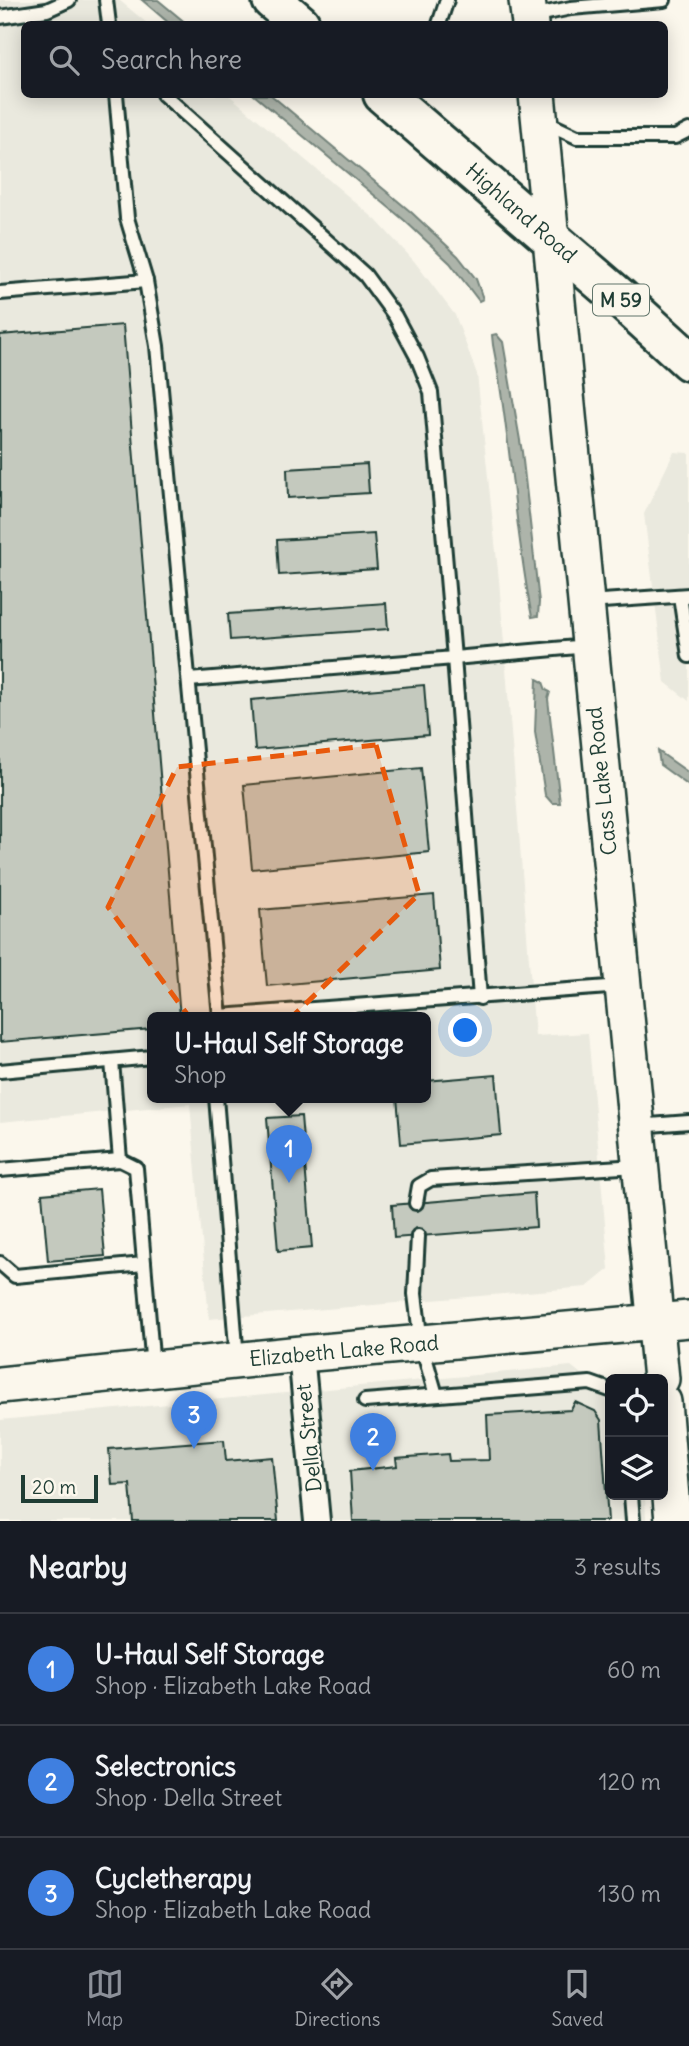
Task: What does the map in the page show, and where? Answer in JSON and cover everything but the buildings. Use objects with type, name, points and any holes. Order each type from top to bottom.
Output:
[{"type":"highway","points":[[271,0],[296,21]]},
{"type":"highway","name":"Highland Road","points":[[402,106],[689,361]]},
{"type":"street","name":"Cass Lake Road","points":[[538,107],[641,1166],[673,1321],[662,1374]]},
{"type":"street","name":"Elizabeth Lake Road","points":[[0,1385],[301,1354],[673,1321]]},
{"type":"street","name":"Della Street","points":[[301,1354],[317,1521]]},
{"type":"street","points":[[666,1437],[673,1521]]},
{"type":"lane","points":[[0,17],[47,10],[69,0]]},
{"type":"lane","points":[[106,0],[109,21]]},
{"type":"lane","points":[[440,21],[447,0]]},
{"type":"lane","points":[[529,14],[571,4],[664,0]]},
{"type":"lane","points":[[116,98],[127,218],[146,281],[157,346],[220,1012]]},
{"type":"lane","points":[[167,98],[365,275],[395,316],[417,357],[431,392],[480,998]]},
{"type":"lane","points":[[538,107],[577,136],[675,136],[689,130]]},
{"type":"lane","points":[[0,293],[146,281]]},
{"type":"lane","points":[[585,603],[684,595],[689,656]]},
{"type":"lane","points":[[189,680],[589,646]]},
{"type":"lane","points":[[288,1012],[622,986]]},
{"type":"lane","points":[[0,1071],[147,1058]]},
{"type":"lane","points":[[112,1061],[120,1160]]},
{"type":"lane","points":[[216,1103],[237,1361]]},
{"type":"lane","points":[[637,1126],[689,1122]]},
{"type":"lane","points":[[0,1170],[120,1160],[136,1168],[153,1369]]},
{"type":"lane","points":[[416,1203],[419,1186],[431,1179],[641,1166]]},
{"type":"lane","points":[[418,1236],[415,1294],[421,1343],[436,1395]]},
{"type":"lane","points":[[0,1263],[15,1276],[144,1264]]},
{"type":"lane","points":[[365,1401],[590,1383],[605,1388]]},
{"type":"lane","points":[[631,1500],[633,1521]]},
{"type":"highlighted area","points":[[376,745],[419,894],[232,1075],[108,907],[177,767]]},
{"type":"shaded area","points":[[0,0],[119,0],[144,21],[21,21],[21,98],[233,98],[376,220],[414,261],[455,315],[477,374],[499,580],[535,1036],[588,1033],[609,1269],[587,1287],[209,1319],[190,1104],[0,1122]]},
{"type":"shaded area","points":[[142,0],[158,0],[183,21],[166,21]]},
{"type":"shaded area","points":[[258,98],[275,98],[411,212],[458,256],[476,279],[483,299],[479,301],[450,263],[404,220]]},
{"type":"shaded area","points":[[496,334],[503,342],[522,452],[539,602],[538,616],[532,617],[493,345],[492,335]]},
{"type":"shaded area","points":[[674,452],[689,453],[689,701],[665,682],[644,514]]},
{"type":"shaded area","points":[[537,679],[543,682],[546,690],[550,692],[548,699],[560,803],[552,803],[545,795],[535,732]]},
{"type":"shaded area","points":[[658,751],[689,773],[689,786],[660,765]]},
{"type":"shaded area","points":[[571,1366],[605,1392],[605,1500],[645,1500],[646,1521],[0,1521],[0,1420]]},
{"type":"place","name":"U-Haul Self Storage","points":[[289,1183]]},
{"type":"place","name":"Cycletherapy","points":[[194,1449]]},
{"type":"place","name":"Selectronics","points":[[373,1471]]}]
